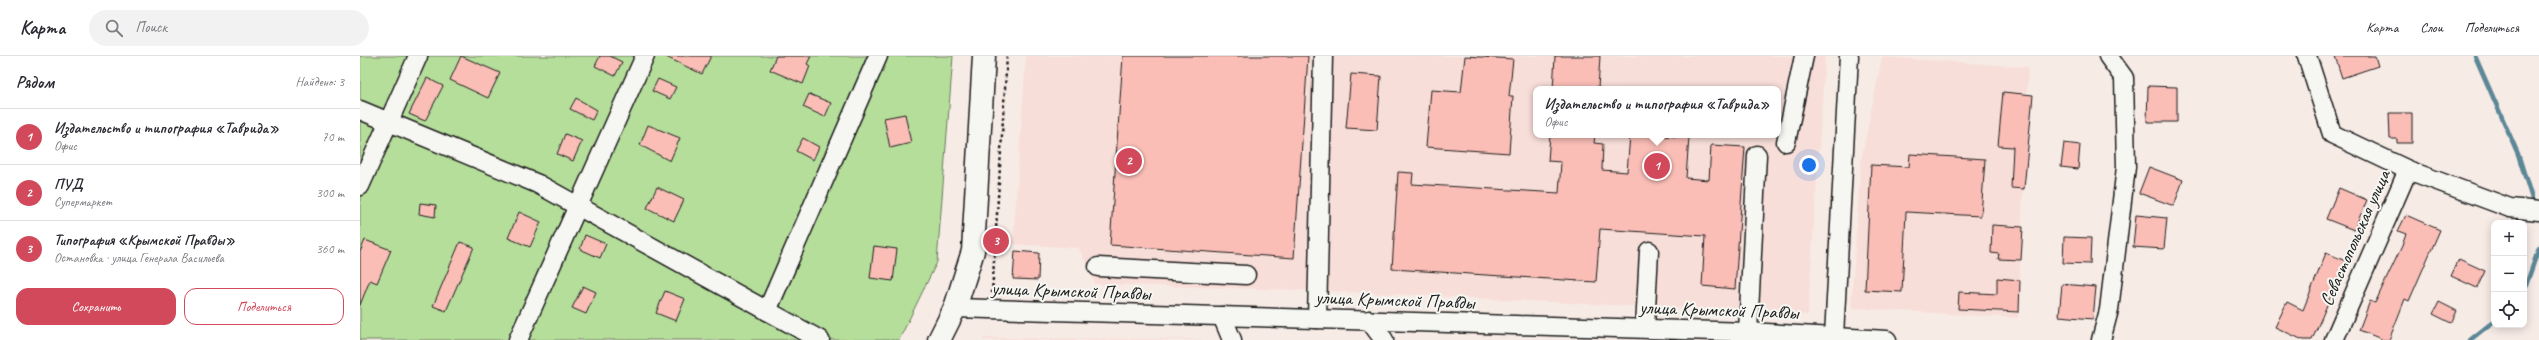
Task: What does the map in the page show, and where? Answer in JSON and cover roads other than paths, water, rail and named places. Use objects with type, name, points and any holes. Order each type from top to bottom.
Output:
[{"type":"main road","points":[[939,340],[955,308],[973,251],[984,56]]},
{"type":"street","points":[[360,186],[418,56]]},
{"type":"street","points":[[518,340],[645,56]]},
{"type":"street","points":[[767,311],[878,56]]},
{"type":"street","points":[[1317,319],[1323,56]]},
{"type":"street","points":[[1786,142],[1804,56]]},
{"type":"street","points":[[1834,336],[1849,56]]},
{"type":"street","points":[[2101,340],[2109,310],[2126,167],[2124,78],[2108,56]]},
{"type":"street","points":[[2307,56],[2332,134],[2408,170]]},
{"type":"street","points":[[360,110],[538,184],[820,340]]},
{"type":"street","points":[[1748,332],[1757,155]]},
{"type":"street","name":"Севастопольская улица","points":[[2334,340],[2408,170],[2510,208],[2539,211]]},
{"type":"street","points":[[1644,328],[1649,251]]},
{"type":"street","points":[[1098,267],[1246,275]]},
{"type":"street","name":"улица Крымской Правды","points":[[955,308],[1369,320],[1617,334],[1644,328],[1748,332],[1781,336],[1834,336],[1887,340]]},
{"type":"street","points":[[1222,316],[1232,340]]},
{"type":"street","points":[[1369,320],[1384,340]]},
{"type":"waterway","points":[[2475,56],[2518,154],[2534,205]]},
{"type":"waterway","points":[[2527,282],[2539,248]]},
{"type":"waterway","points":[[2470,340],[2491,323]]},
{"type":"place","name":"ПУД","points":[[1129,161]]},
{"type":"place","name":"Издательство и типография «Таврида»","points":[[1657,166]]},
{"type":"place","name":"Типография «Крымской Правды»","points":[[996,241]]}]
